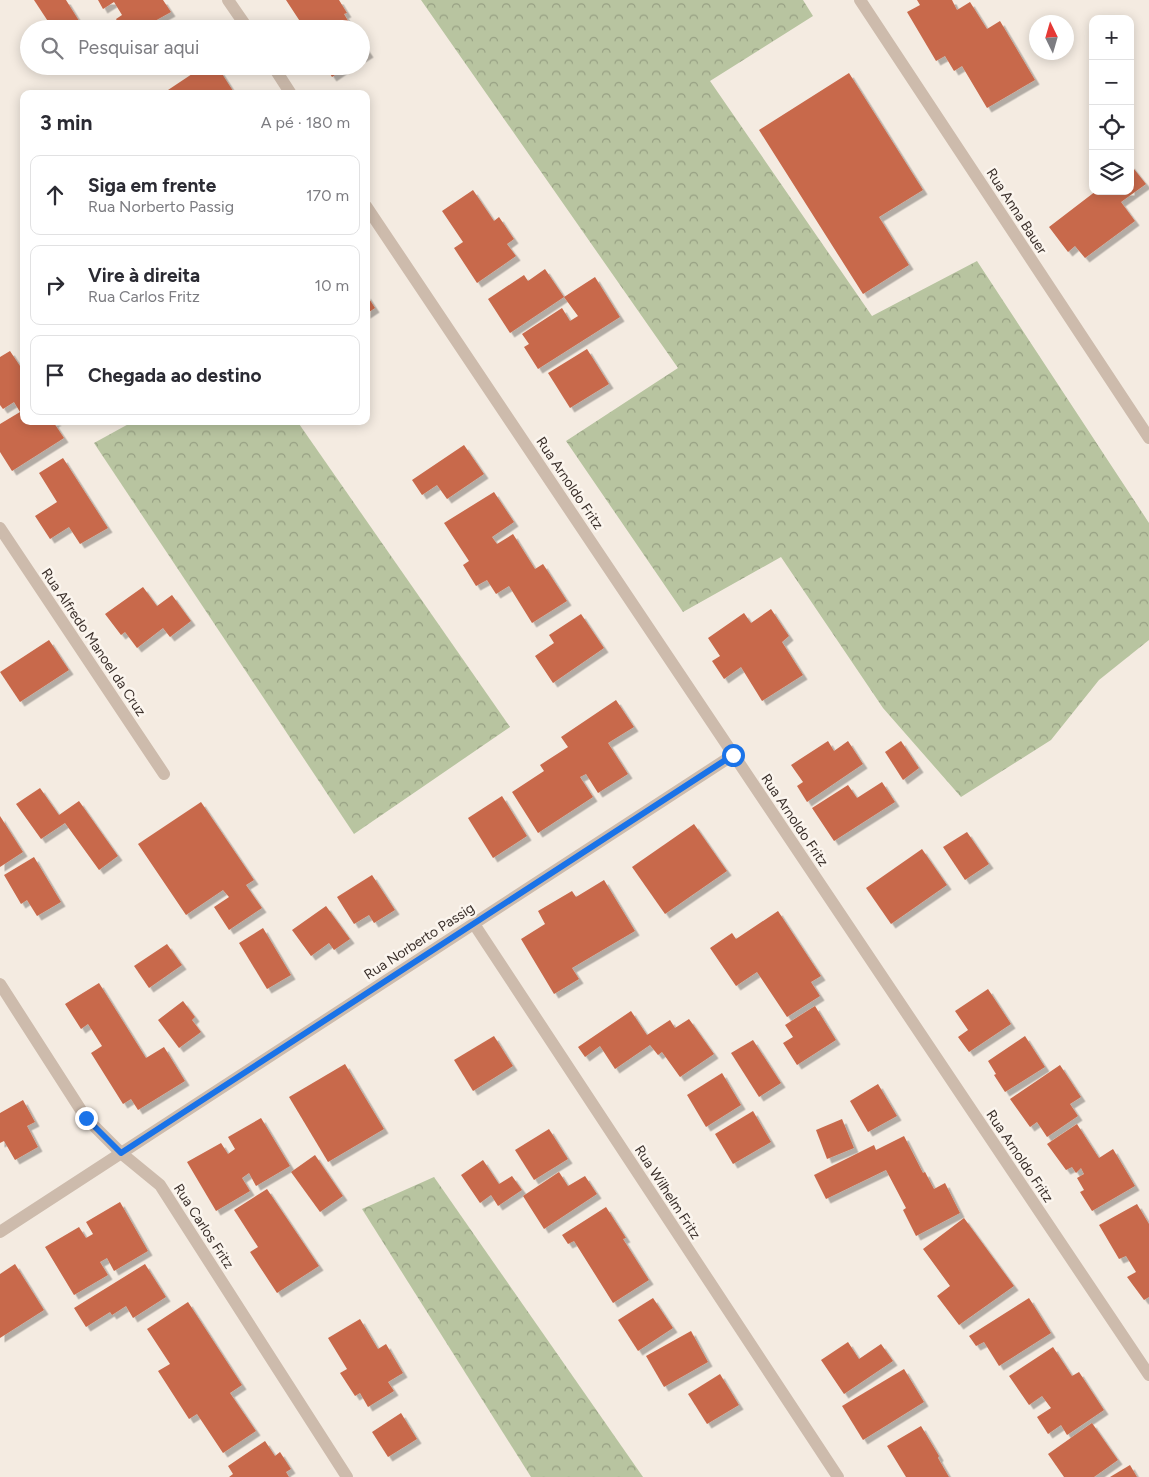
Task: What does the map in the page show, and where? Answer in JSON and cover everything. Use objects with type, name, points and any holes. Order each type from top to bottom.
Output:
[{"type":"street","points":[[228,0],[242,20]]},
{"type":"street","name":"Rua Anna Bauer","points":[[860,0],[1144,418],[1149,438]]},
{"type":"street","points":[[279,75],[288,90]]},
{"type":"street","name":"Rua Arnoldo Fritz","points":[[370,212],[1149,1375]]},
{"type":"street","name":"Rua Alfredo Manoel da Cruz","points":[[0,528],[164,774]]},
{"type":"street","name":"Rua Norberto Passig","points":[[0,1232],[733,755]]},
{"type":"street","name":"Rua Wilhelm Fritz","points":[[474,924],[838,1477]]},
{"type":"street","name":"Rua Carlos Fritz","points":[[0,984],[86,1118],[121,1153],[160,1185],[347,1477]]},
{"type":"green space","points":[[421,0],[803,0],[813,16],[710,81],[872,316],[977,261],[1149,523],[1149,640],[1099,680],[1051,740],[961,797],[883,708],[781,557],[683,612],[566,441],[678,368]]},
{"type":"green space","points":[[127,425],[300,425],[510,727],[354,834],[94,443]]},
{"type":"green space","points":[[434,1177],[643,1477],[531,1477],[362,1209]]},
{"type":"building","points":[[34,0],[66,0],[78,20],[47,20]]},
{"type":"building","points":[[98,0],[163,0],[171,12],[157,20],[117,20],[122,15],[114,2],[103,9]]},
{"type":"building","points":[[286,0],[339,0],[347,13],[344,14],[348,20],[299,20]]},
{"type":"building","points":[[917,0],[952,0],[957,10],[970,2],[987,29],[1000,21],[1035,80],[987,108],[962,66],[954,71],[945,56],[936,61],[907,12],[920,5]]},
{"type":"building","points":[[849,73],[923,190],[879,217],[909,265],[863,294],[759,130]]},
{"type":"building","points":[[190,75],[223,75],[232,90],[168,90]]},
{"type":"building","points":[[1134,169],[1146,184],[1134,193]]},
{"type":"building","points":[[473,190],[494,221],[499,217],[514,239],[507,244],[516,256],[477,283],[454,248],[463,242],[442,211]]},
{"type":"building","points":[[1091,195],[1131,195],[1121,202],[1135,221],[1085,258],[1075,246],[1068,252],[1049,227]]},
{"type":"building","points":[[545,269],[564,297],[510,333],[488,299],[524,275],[528,281]]},
{"type":"building","points":[[595,277],[620,317],[538,369],[524,347],[529,344],[522,334],[562,308],[570,321],[578,316],[564,297]]},
{"type":"building","points":[[370,300],[375,308],[370,311]]},
{"type":"building","points":[[587,349],[609,384],[570,408],[548,373]]},
{"type":"building","points":[[10,351],[20,366],[20,412],[14,402],[3,409],[0,405],[0,357]]},
{"type":"building","points":[[20,412],[20,425],[55,425],[64,438],[12,471],[0,452],[0,424]]},
{"type":"building","points":[[464,445],[484,474],[447,499],[437,485],[422,495],[412,480]]},
{"type":"building","points":[[63,458],[108,528],[80,544],[69,527],[50,539],[35,516],[57,502],[39,473]]},
{"type":"building","points":[[494,492],[514,522],[492,537],[497,544],[513,534],[535,569],[543,564],[567,601],[532,623],[509,586],[496,594],[487,580],[476,586],[463,565],[469,561],[444,523]]},
{"type":"building","points":[[143,587],[157,606],[172,595],[191,621],[170,637],[163,628],[137,648],[125,632],[121,635],[105,614]]},
{"type":"building","points":[[771,609],[789,636],[782,642],[803,675],[762,701],[741,667],[724,679],[712,661],[720,656],[708,638],[744,613],[751,623]]},
{"type":"building","points":[[581,614],[604,648],[553,683],[535,656],[554,643],[549,635]]},
{"type":"building","points":[[49,640],[69,670],[20,702],[0,672]]},
{"type":"building","points":[[616,700],[634,727],[608,743],[628,774],[598,793],[586,774],[580,777],[593,797],[538,833],[512,792],[544,771],[540,765],[568,747],[561,737]]},
{"type":"building","points":[[828,741],[834,751],[848,741],[863,764],[807,802],[797,786],[803,782],[791,765]]},
{"type":"building","points":[[901,741],[919,768],[903,780],[885,752]]},
{"type":"building","points":[[882,782],[895,802],[834,841],[812,808],[848,785],[857,798]]},
{"type":"building","points":[[40,788],[59,815],[79,801],[118,856],[99,870],[65,823],[41,839],[16,804]]},
{"type":"building","points":[[502,796],[527,836],[493,858],[468,818]]},
{"type":"building","points":[[201,802],[254,880],[246,885],[262,908],[229,930],[214,907],[229,897],[223,890],[186,915],[138,844]]},
{"type":"building","points":[[0,816],[23,852],[0,867]]},
{"type":"building","points":[[694,824],[727,871],[665,914],[632,867]]},
{"type":"building","points":[[967,832],[989,864],[965,880],[943,847]]},
{"type":"building","points":[[922,849],[947,885],[891,924],[866,888]]},
{"type":"building","points":[[34,857],[61,902],[37,916],[27,900],[21,904],[4,875]]},
{"type":"building","points":[[372,875],[395,910],[374,923],[369,915],[354,924],[337,897]]},
{"type":"building","points":[[604,880],[635,931],[572,968],[579,979],[554,994],[521,939],[545,924],[538,911],[572,891],[576,897]]},
{"type":"building","points":[[326,906],[350,939],[334,950],[329,943],[311,956],[292,930]]},
{"type":"building","points":[[778,911],[821,976],[811,982],[820,996],[787,1017],[757,972],[736,986],[710,948],[732,933],[736,939]]},
{"type":"building","points":[[263,928],[291,975],[267,989],[239,943]]},
{"type":"building","points":[[167,944],[182,965],[149,988],[134,966]]},
{"type":"building","points":[[99,983],[146,1058],[164,1047],[185,1081],[138,1110],[131,1099],[123,1104],[91,1053],[102,1046],[88,1024],[81,1029],[65,1004]]},
{"type":"building","points":[[988,989],[1011,1024],[969,1052],[958,1037],[968,1030],[955,1011]]},
{"type":"building","points":[[183,1001],[195,1017],[192,1020],[201,1032],[179,1048],[158,1020]]},
{"type":"building","points":[[815,1006],[836,1040],[797,1065],[783,1043],[793,1037],[785,1025]]},
{"type":"building","points":[[631,1011],[647,1035],[670,1020],[675,1028],[689,1019],[714,1054],[680,1077],[662,1052],[658,1055],[650,1045],[615,1069],[600,1046],[585,1057],[578,1047]]},
{"type":"building","points":[[494,1036],[513,1066],[473,1091],[454,1060]]},
{"type":"building","points":[[1025,1036],[1045,1067],[1005,1092],[988,1061]]},
{"type":"building","points":[[753,1040],[781,1083],[759,1097],[731,1053]]},
{"type":"building","points":[[345,1064],[384,1129],[328,1162],[289,1097]]},
{"type":"building","points":[[1060,1065],[1081,1097],[1070,1104],[1078,1116],[1047,1137],[1037,1122],[1030,1127],[1010,1099]]},
{"type":"building","points":[[722,1073],[741,1105],[706,1127],[687,1095]]},
{"type":"building","points":[[878,1084],[897,1116],[868,1132],[850,1101]]},
{"type":"building","points":[[23,1100],[35,1122],[27,1126],[38,1147],[15,1160],[4,1141],[0,1143],[0,1113]]},
{"type":"building","points":[[753,1111],[771,1142],[733,1164],[715,1134]]},
{"type":"building","points":[[261,1118],[290,1166],[256,1186],[249,1173],[242,1178],[250,1191],[216,1211],[187,1162],[221,1143],[228,1154],[235,1149],[228,1137]]},
{"type":"building","points":[[842,1119],[854,1148],[827,1159],[816,1130]]},
{"type":"building","points":[[1077,1124],[1099,1158],[1113,1149],[1135,1186],[1092,1211],[1080,1192],[1084,1190],[1077,1178],[1084,1174],[1081,1168],[1076,1173],[1072,1167],[1066,1170],[1047,1144]]},
{"type":"building","points":[[549,1129],[568,1159],[534,1180],[515,1150]]},
{"type":"building","points":[[904,1136],[923,1173],[925,1172],[934,1189],[945,1183],[960,1213],[916,1236],[903,1210],[906,1208],[886,1170],[826,1199],[814,1175],[874,1145],[876,1150]]},
{"type":"building","points":[[315,1155],[343,1196],[320,1212],[291,1172]]},
{"type":"building","points":[[483,1160],[499,1184],[512,1176],[522,1190],[498,1206],[491,1195],[480,1203],[461,1175]]},
{"type":"building","points":[[559,1172],[568,1186],[585,1176],[597,1194],[544,1229],[523,1196]]},
{"type":"building","points":[[267,1189],[319,1266],[277,1293],[250,1252],[258,1247],[234,1210]]},
{"type":"building","points":[[120,1202],[148,1251],[114,1271],[107,1258],[100,1262],[108,1275],[74,1295],[45,1247],[79,1227],[86,1238],[93,1234],[86,1222]]},
{"type":"building","points":[[1137,1204],[1149,1224],[1149,1297],[1144,1300],[1127,1277],[1136,1272],[1126,1256],[1119,1259],[1099,1225]]},
{"type":"building","points":[[606,1207],[626,1238],[623,1239],[649,1280],[613,1303],[574,1241],[568,1244],[562,1235]]},
{"type":"building","points":[[964,1218],[1014,1286],[959,1325],[937,1296],[950,1286],[923,1249]]},
{"type":"building","points":[[15,1264],[44,1310],[0,1338],[0,1274]]},
{"type":"building","points":[[145,1264],[166,1297],[133,1318],[126,1306],[112,1315],[110,1312],[86,1327],[74,1308]]},
{"type":"building","points":[[653,1298],[673,1328],[638,1351],[618,1320]]},
{"type":"building","points":[[1029,1298],[1051,1333],[999,1366],[984,1342],[976,1346],[969,1336]]},
{"type":"building","points":[[188,1302],[242,1385],[230,1393],[256,1431],[223,1453],[197,1414],[189,1419],[158,1371],[170,1364],[147,1329]]},
{"type":"building","points":[[360,1319],[378,1349],[386,1344],[403,1373],[388,1382],[394,1391],[368,1407],[360,1393],[355,1396],[340,1373],[347,1369],[328,1338]]},
{"type":"building","points":[[691,1331],[708,1362],[664,1387],[646,1356]]},
{"type":"building","points":[[848,1342],[859,1359],[881,1344],[893,1361],[844,1394],[821,1360]]},
{"type":"building","points":[[1053,1347],[1072,1376],[1079,1372],[1104,1410],[1067,1435],[1061,1425],[1048,1434],[1037,1417],[1051,1408],[1042,1396],[1029,1405],[1009,1376]]},
{"type":"building","points":[[904,1369],[924,1402],[863,1440],[842,1406]]},
{"type":"building","points":[[720,1374],[739,1405],[707,1424],[688,1394]]},
{"type":"building","points":[[401,1413],[417,1439],[388,1457],[372,1432]]},
{"type":"building","points":[[1092,1423],[1118,1460],[1094,1477],[1064,1477],[1048,1454]]},
{"type":"building","points":[[921,1426],[949,1477],[906,1477],[887,1446]]},
{"type":"building","points":[[265,1441],[275,1456],[280,1452],[291,1469],[286,1472],[289,1477],[229,1477],[233,1474],[228,1466]]},
{"type":"building","points":[[1130,1465],[1137,1477],[1110,1477]]},
{"type":"route","points":[[86,1118],[121,1153],[733,755]]}]
